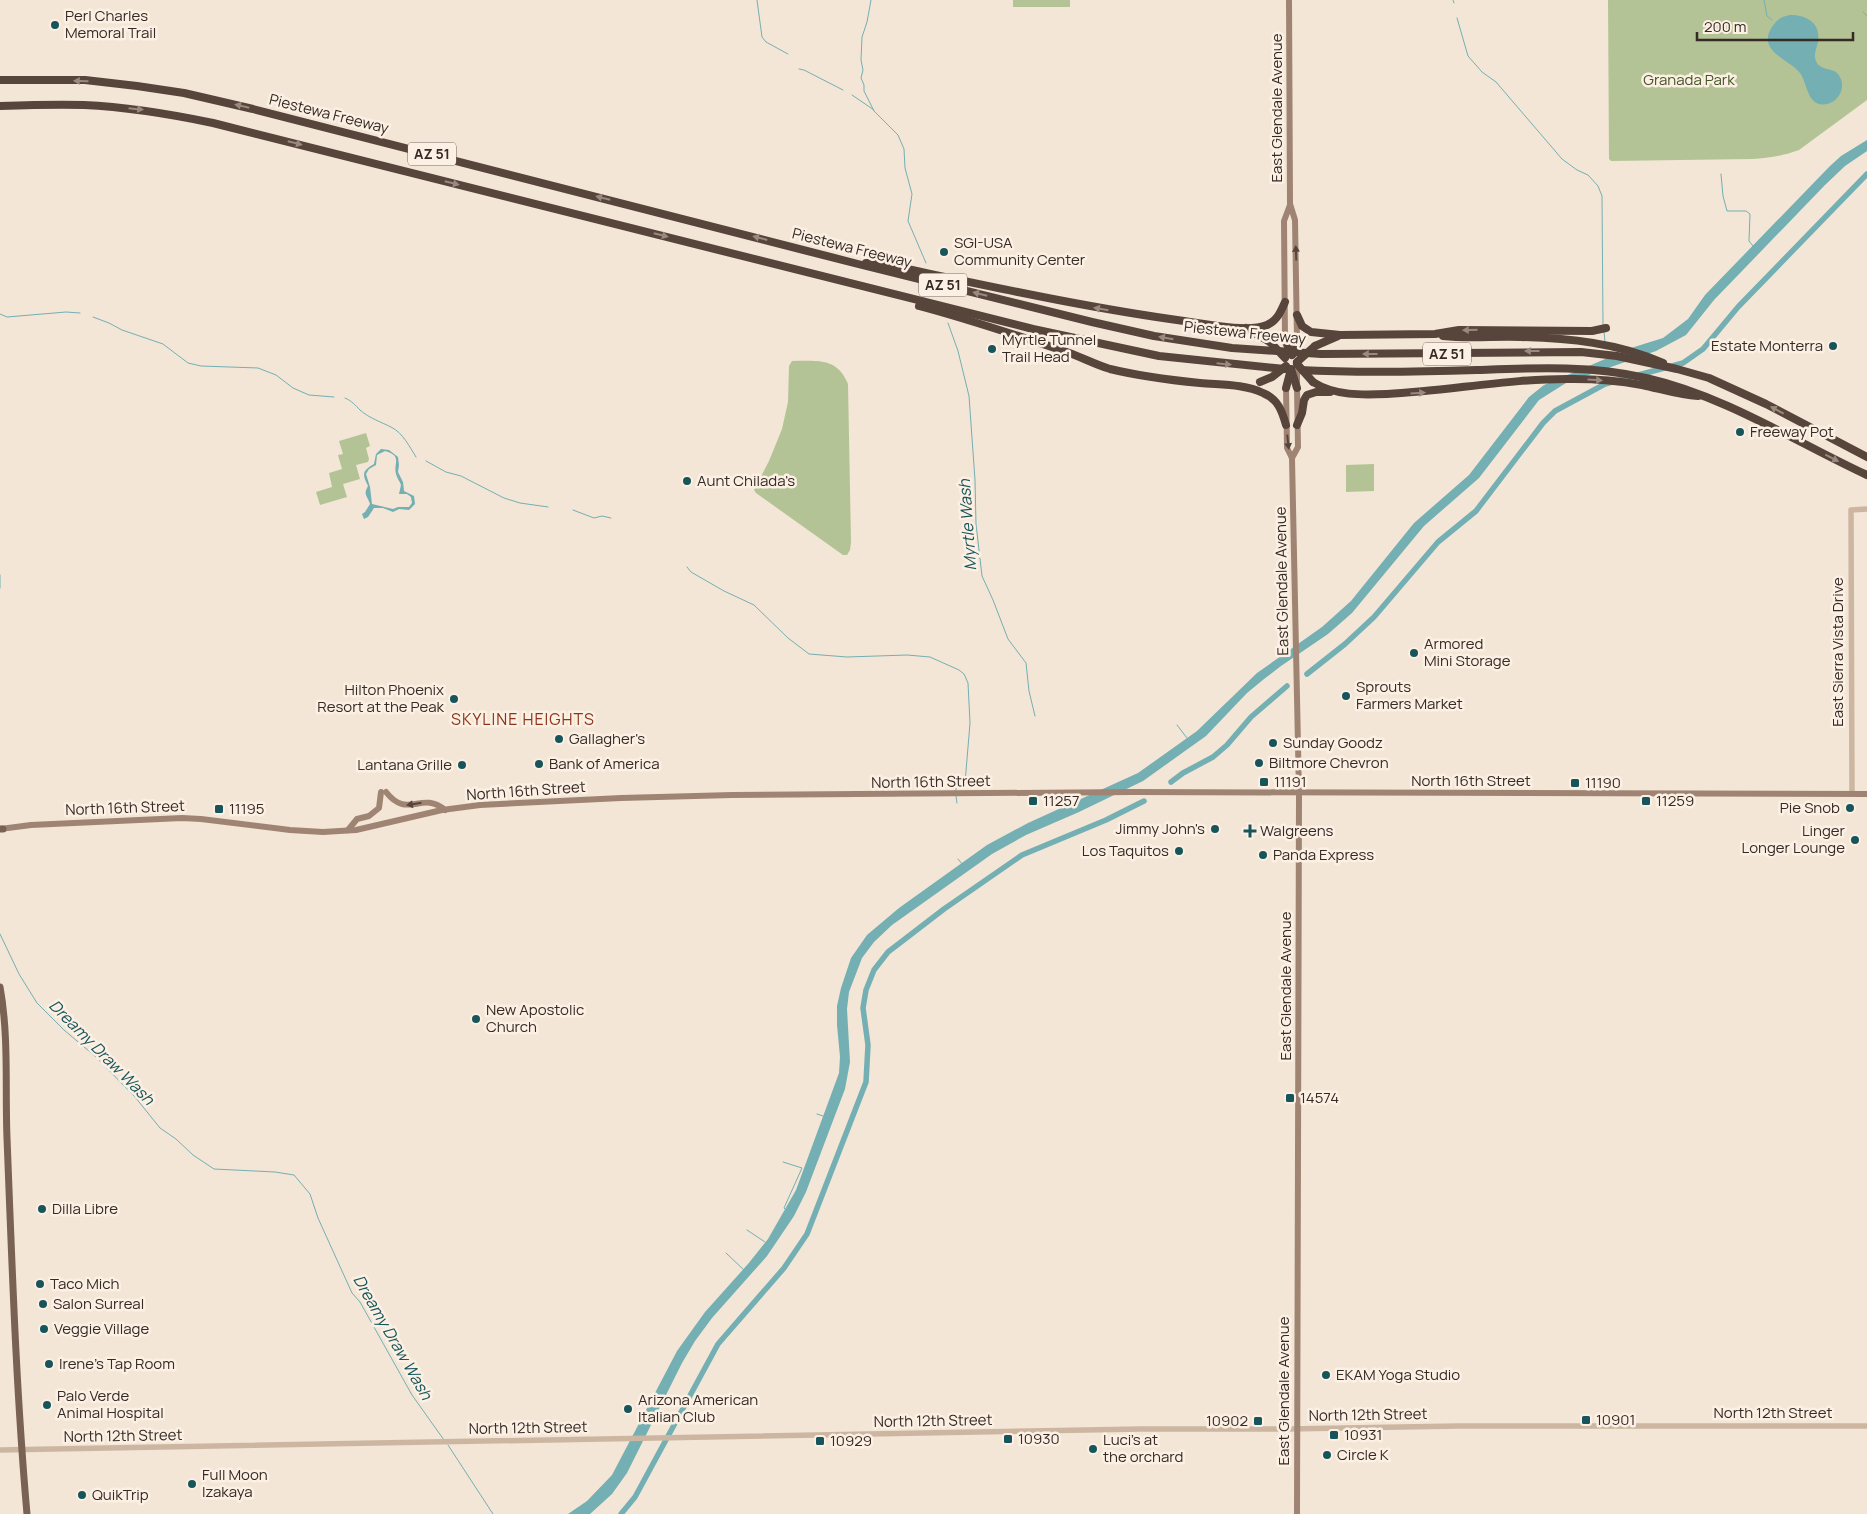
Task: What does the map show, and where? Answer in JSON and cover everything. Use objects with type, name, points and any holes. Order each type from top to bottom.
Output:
[{"type":"highway","name":"Piestewa Freeway","points":[[0,80],[85,80],[184,93],[1122,329],[1232,348],[1331,354],[1581,352],[1617,356],[1699,375],[1766,404],[1867,456]]},
{"type":"highway","name":"Piestewa Freeway","points":[[0,106],[84,105],[118,107],[176,115],[1033,329],[1159,356],[1200,362],[1329,371],[1421,371],[1562,367],[1617,372],[1675,385],[1705,396],[1759,420],[1867,475]]},
{"type":"highway","points":[[858,264],[878,263],[1124,313],[1246,328],[1261,327],[1271,322],[1278,316],[1285,302]]},
{"type":"highway","points":[[858,285],[888,297],[963,317],[1108,368],[1164,379],[1247,387],[1262,392],[1274,399],[1280,407],[1286,425]]},
{"type":"highway","points":[[1297,315],[1302,326],[1311,332],[1340,335],[1434,334],[1459,330],[1592,331],[1606,328]]},
{"type":"highway","points":[[1246,328],[1270,342],[1313,382],[1334,392]]},
{"type":"highway","points":[[1434,334],[1458,338],[1547,338],[1592,343],[1649,356],[1677,369]]},
{"type":"highway","points":[[1247,387],[1272,377],[1315,346],[1340,335]]},
{"type":"highway","points":[[1285,340],[1297,388]]},
{"type":"highway","points":[[1286,388],[1297,340]]},
{"type":"highway","points":[[1297,425],[1302,413],[1304,400],[1307,395],[1313,392],[1367,395],[1429,392],[1546,380],[1575,379],[1614,381],[1666,390],[1687,396],[1705,396]]},
{"type":"main road","name":"East Glendale Avenue","points":[[1290,0],[1290,204],[1295,220],[1297,340]]},
{"type":"main road","name":"East Glendale Avenue","points":[[1285,340],[1284,221],[1290,204]]},
{"type":"main road","name":"East Glendale Avenue","points":[[1286,388],[1287,448],[1292,458],[1299,793],[1297,1514]]},
{"type":"main road","name":"East Glendale Avenue","points":[[1292,458],[1298,447],[1297,388]]},
{"type":"main road","points":[[348,830],[357,820],[369,816],[377,810],[381,804],[384,792],[402,805],[426,802],[437,803],[445,810]]},
{"type":"main road","name":"North 16th Street","points":[[1,829],[31,825],[201,818],[310,832],[348,830],[445,810],[502,804],[732,795],[1138,792],[1867,794]]},
{"type":"main road","points":[[0,987],[4,1021],[7,1132],[22,1450],[27,1514]]},
{"type":"street","name":"East Sierra Vista Drive","points":[[1852,794],[1851,510],[1867,509]]},
{"type":"street","name":"North 12th Street","points":[[0,1450],[1141,1429],[1297,1429],[1448,1426],[1867,1426]]},
{"type":"green space","points":[[1013,0],[1070,0],[1070,7],[1013,7]]},
{"type":"green space","name":"Granada Park","points":[[1608,0],[1867,0],[1867,100],[1799,150],[1781,155],[1752,159],[1611,161],[1609,159]]},
{"type":"green space","points":[[792,361],[825,362],[838,369],[848,384],[851,542],[847,555],[843,555],[754,490],[769,461],[782,429],[788,402],[789,366]]},
{"type":"green space","points":[[366,433],[370,446],[366,448],[369,459],[368,462],[356,465],[360,479],[343,484],[347,497],[320,505],[316,492],[332,487],[329,473],[342,469],[338,455],[343,454],[339,441]]},
{"type":"green space","points":[[1374,464],[1374,491],[1346,492],[1346,465]]},
{"type":"water","points":[[1790,15],[1807,19],[1815,25],[1818,35],[1815,53],[1816,61],[1820,66],[1835,72],[1841,78],[1841,92],[1832,102],[1820,104],[1815,102],[1809,94],[1800,73],[1771,49],[1768,35],[1777,20]]},
{"type":"water","points":[[1867,140],[1867,151],[1845,166],[1825,185],[1714,300],[1686,335],[1656,351],[1566,383],[1539,400],[1479,478],[1424,526],[1352,613],[1328,634],[1281,666],[1247,693],[1206,736],[1143,781],[1026,835],[992,854],[892,925],[874,942],[862,958],[849,992],[847,1009],[850,1062],[845,1089],[806,1192],[794,1216],[767,1256],[712,1318],[695,1341],[627,1473],[612,1494],[590,1514],[568,1514],[587,1501],[612,1475],[677,1351],[705,1312],[768,1239],[796,1190],[839,1073],[837,1006],[841,988],[851,958],[867,935],[899,908],[987,845],[1028,823],[1138,773],[1197,731],[1257,673],[1322,627],[1351,601],[1414,523],[1469,475],[1529,397],[1544,385],[1631,348],[1663,338],[1688,319],[1705,295],[1830,166],[1841,156]]},
{"type":"water","points":[[381,449],[389,450],[398,457],[398,472],[403,482],[404,491],[414,496],[415,504],[409,510],[399,509],[393,512],[383,508],[374,508],[368,517],[364,519],[362,514],[370,504],[366,493],[368,486],[364,473],[374,464],[376,454]],"holes":[[[385,451],[391,453],[396,458],[395,470],[401,485],[399,494],[407,494],[411,497],[412,503],[409,507],[393,509],[372,504],[366,474],[369,469],[376,465],[377,455]]]},
{"type":"waterway","points":[[757,0],[762,37],[766,42],[788,54]]},
{"type":"waterway","name":"Myrtle Wash","points":[[871,0],[862,37],[861,60],[863,70],[861,78],[864,91],[874,111],[898,135],[904,149],[905,168],[912,194],[908,221],[926,263]]},
{"type":"waterway","points":[[1764,0],[1767,16],[1772,20]]},
{"type":"waterway","points":[[1863,12],[1867,16]]},
{"type":"waterway","points":[[1457,18],[1468,56],[1482,72],[1496,82],[1562,159],[1577,170],[1588,175],[1598,186],[1602,196],[1603,325]]},
{"type":"waterway","points":[[799,69],[843,90]]},
{"type":"waterway","points":[[852,95],[874,110]]},
{"type":"waterway","points":[[1721,174],[1723,196],[1727,211],[1746,211],[1750,214],[1749,241],[1753,246]]},
{"type":"waterway","points":[[1307,674],[1345,644],[1374,617],[1438,542],[1476,511],[1543,423],[1555,411],[1605,384],[1683,363],[1703,349],[1738,307],[1867,174]]},
{"type":"waterway","points":[[0,314],[7,317],[66,312],[80,313]]},
{"type":"waterway","points":[[93,317],[122,330],[163,344],[188,363],[201,366],[258,368],[276,375],[293,388],[309,395],[334,397]]},
{"type":"waterway","name":"Myrtle Wash","points":[[948,323],[958,351],[969,396],[976,524],[982,576],[1008,639],[1026,663],[1029,691],[1035,716]]},
{"type":"waterway","points":[[1604,331],[1605,342]]},
{"type":"waterway","points":[[345,398],[367,415],[399,433],[416,457]]},
{"type":"waterway","points":[[426,461],[504,498],[520,503],[548,507]]},
{"type":"waterway","points":[[573,510],[594,518],[602,516],[611,518]]},
{"type":"waterway","points":[[687,567],[691,572],[724,591],[754,605],[788,638],[809,654],[847,657],[907,655],[930,657],[964,674],[968,683],[970,723],[965,783],[956,785],[956,792]]},
{"type":"waterway","name":"Dreamy Draw Wash","points":[[0,575],[0,588]]},
{"type":"waterway","points":[[1171,782],[1183,773],[1213,757],[1227,745],[1251,717],[1287,686]]},
{"type":"waterway","points":[[1177,725],[1187,738]]},
{"type":"waterway","name":"Myrtle Wash","points":[[956,796],[957,803]]},
{"type":"waterway","points":[[621,1514],[635,1497],[718,1344],[784,1268],[807,1234],[866,1082],[868,1045],[863,1008],[866,990],[874,970],[888,952],[944,909],[1022,855],[1106,820],[1144,801]]},
{"type":"waterway","name":"Myrtle Wash","points":[[958,859],[962,864]]},
{"type":"waterway","name":"Dreamy Draw Wash","points":[[0,934],[19,974],[37,1003],[64,1030],[96,1057],[135,1097],[160,1128],[176,1139],[193,1155],[214,1169],[275,1172],[294,1175],[310,1194],[318,1218],[352,1293],[360,1302],[412,1395],[444,1440]]},
{"type":"waterway","points":[[817,1114],[823,1116]]},
{"type":"waterway","points":[[783,1162],[802,1168],[784,1208],[786,1210]]},
{"type":"waterway","points":[[747,1230],[765,1242]]},
{"type":"waterway","points":[[726,1253],[744,1270]]},
{"type":"waterway","name":"Dreamy Draw Wash","points":[[448,1445],[493,1514]]},
{"type":"place","name":"Perl Charles Memoral Trail","points":[[55,25]]},
{"type":"place","name":"SGI-USA Community Center","points":[[944,252]]},
{"type":"place","name":"Estate Monterra","points":[[1833,346]]},
{"type":"place","name":"Myrtle Tunnel Trail Head","points":[[992,349]]},
{"type":"place","name":"Freeway Pot","points":[[1740,432]]},
{"type":"place","name":"Aunt Chilada's","points":[[687,481]]},
{"type":"place","name":"Armored Mini Storage","points":[[1414,653]]},
{"type":"place","name":"Sprouts Farmers Market","points":[[1346,696]]},
{"type":"place","name":"Hilton Phoenix Resort at the Peak","points":[[454,699]]},
{"type":"place","name":"Gallagher's","points":[[559,739]]},
{"type":"place","name":"Sunday Goodz","points":[[1273,743]]},
{"type":"place","name":"Biltmore Chevron","points":[[1259,763]]},
{"type":"place","name":"Bank of America","points":[[539,764]]},
{"type":"place","name":"Lantana Grille","points":[[462,765]]},
{"type":"place","name":"11191","points":[[1264,782]]},
{"type":"place","name":"11190","points":[[1575,783]]},
{"type":"place","name":"11257","points":[[1033,801]]},
{"type":"place","name":"11259","points":[[1646,801]]},
{"type":"place","name":"Pie Snob","points":[[1850,808]]},
{"type":"place","name":"11195","points":[[219,809]]},
{"type":"place","name":"Jimmy John's","points":[[1215,829]]},
{"type":"place","name":"Walgreens","points":[[1250,831]]},
{"type":"place","name":"Linger Longer Lounge","points":[[1855,840]]},
{"type":"place","name":"Los Taquitos","points":[[1179,851]]},
{"type":"place","name":"Panda Express","points":[[1263,855]]},
{"type":"place","name":"New Apostolic Church","points":[[476,1019]]},
{"type":"place","name":"14574","points":[[1290,1098]]},
{"type":"place","name":"Dilla Libre","points":[[42,1209]]},
{"type":"place","name":"Taco Mich","points":[[40,1284]]},
{"type":"place","name":"Salon Surreal","points":[[43,1304]]},
{"type":"place","name":"Veggie Village","points":[[44,1329]]},
{"type":"place","name":"Irene's Tap Room","points":[[49,1364]]},
{"type":"place","name":"EKAM Yoga Studio","points":[[1326,1375]]},
{"type":"place","name":"Palo Verde Animal Hospital","points":[[47,1405]]},
{"type":"place","name":"Arizona American Italian Club","points":[[628,1409]]},
{"type":"place","name":"10901","points":[[1586,1420]]},
{"type":"place","name":"10902","points":[[1258,1421]]},
{"type":"place","name":"10931","points":[[1334,1435]]},
{"type":"place","name":"10930","points":[[1008,1439]]},
{"type":"place","name":"10929","points":[[820,1441]]},
{"type":"place","name":"Luci’s at the orchard","points":[[1093,1449]]},
{"type":"place","name":"Circle K","points":[[1327,1455]]},
{"type":"place","name":"Full Moon Izakaya","points":[[192,1484]]},
{"type":"place","name":"QuikTrip","points":[[82,1495]]},
{"type":"district","name":"SKYLINE HEIGHTS","points":[[523,719]]}]
